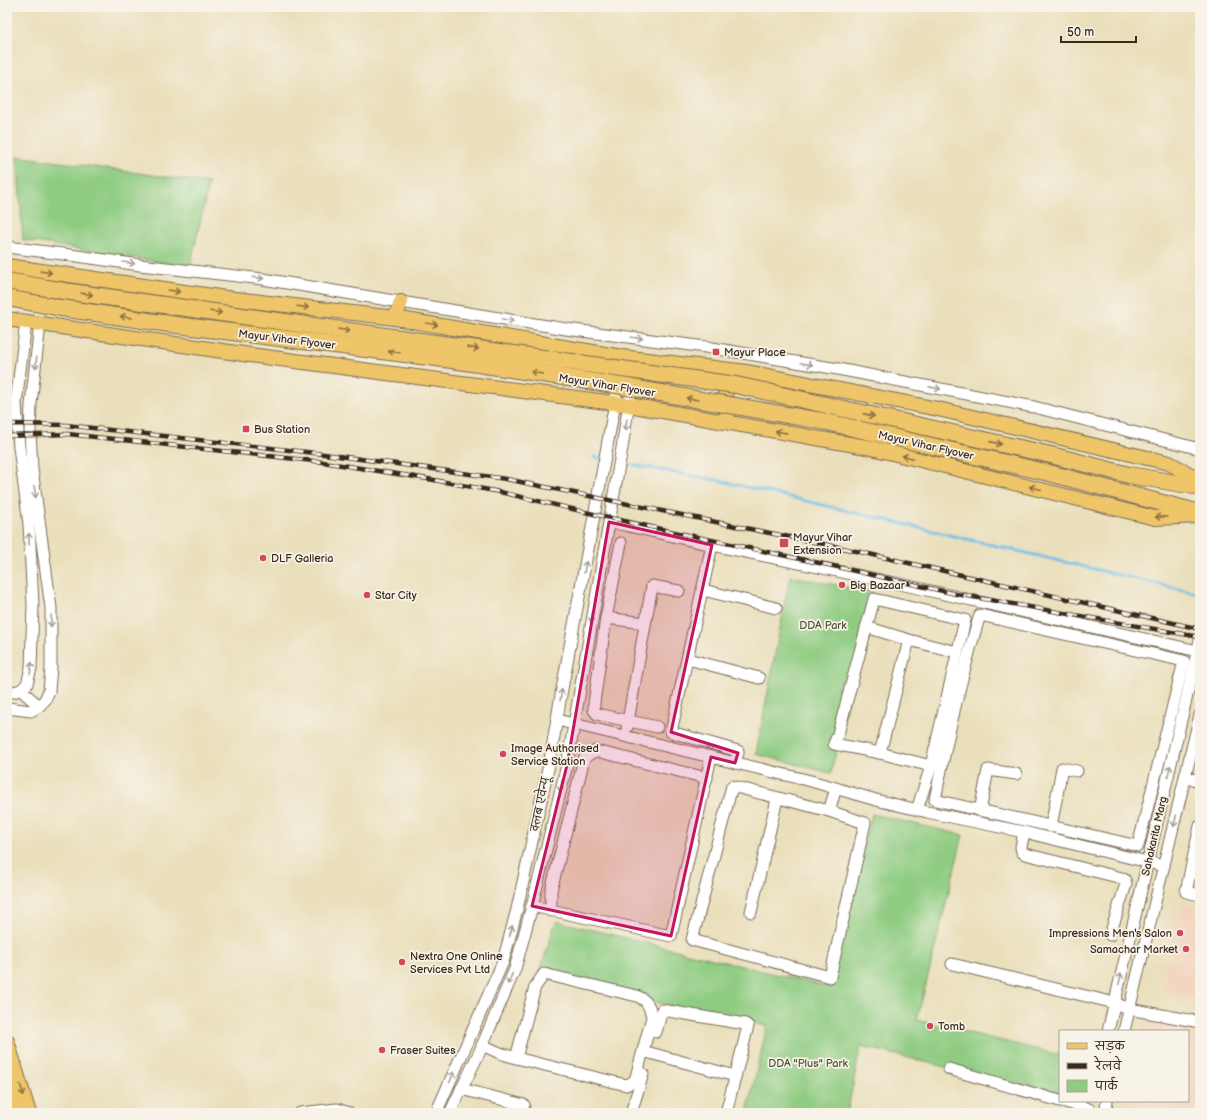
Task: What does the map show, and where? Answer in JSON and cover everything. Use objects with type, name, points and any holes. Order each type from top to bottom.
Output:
[{"type":"highway","name":"Mayur Vihar Flyover","points":[[7,281],[71,292],[736,385],[1050,455],[1129,475],[1200,486]]},
{"type":"highway","name":"Mayur Vihar Flyover","points":[[7,298],[61,308],[170,324],[452,360],[627,387],[812,419],[1049,473],[1200,515]]},
{"type":"main road","points":[[7,266],[219,297],[395,318],[622,357],[747,372],[938,409],[1169,463],[1200,480]]},
{"type":"main road","points":[[395,318],[401,302]]},
{"type":"main road","points":[[7,319],[258,356],[629,405],[872,448],[1155,518],[1200,515]]},
{"type":"main road","points":[[740,425],[728,414],[724,407],[723,399],[730,385],[747,372]]},
{"type":"main road","points":[[7,1041],[29,1113]]},
{"type":"main road","points":[[7,1087],[16,1113]]},
{"type":"street","points":[[7,247],[140,265],[263,278],[566,329],[706,347],[838,369],[1034,407],[1200,449]]},
{"type":"street","points":[[7,691],[13,692],[21,690],[27,684],[31,668],[33,605],[29,524],[19,447],[16,403],[26,322]]},
{"type":"street","points":[[7,708],[31,711],[39,706],[45,700],[49,691],[51,668],[50,600],[32,469],[30,431],[31,404],[40,324]]},
{"type":"street","name":"क्लब एवेन्यू","points":[[436,1113],[503,962],[519,901],[550,760],[622,357]]},
{"type":"street","name":"क्लब एवेन्यू","points":[[450,1113],[482,1046],[515,969],[567,765],[636,359]]},
{"type":"street","points":[[609,522],[712,545],[1199,646]]},
{"type":"street","points":[[621,543],[606,618],[594,710],[597,714],[657,727]]},
{"type":"street","points":[[712,545],[672,732],[738,751],[735,763]]},
{"type":"street","points":[[625,736],[652,586],[679,591]]},
{"type":"street","points":[[703,590],[776,608]]},
{"type":"street","points":[[917,810],[932,766],[965,620],[874,600],[834,744],[880,752],[932,766]]},
{"type":"street","points":[[1136,859],[1184,661],[980,615],[967,656],[935,800],[1138,846]]},
{"type":"street","points":[[606,618],[645,623]]},
{"type":"street","points":[[866,627],[957,652]]},
{"type":"street","points":[[880,752],[909,640]]},
{"type":"street","name":"Sahakarita Marg","points":[[1108,1030],[1199,646]]},
{"type":"street","points":[[688,659],[759,678]]},
{"type":"street","points":[[21,690],[39,706]]},
{"type":"street","name":"Sahakarita Marg","points":[[1124,1030],[1200,715]]},
{"type":"street","points":[[557,720],[812,781],[876,800],[917,810],[1024,832],[1164,866]]},
{"type":"street","points":[[551,911],[551,891],[584,759],[589,754],[596,751],[707,778]]},
{"type":"street","points":[[532,906],[671,936],[711,757]]},
{"type":"street","points":[[1051,827],[1062,768],[1077,771]]},
{"type":"street","points":[[980,811],[988,770],[1016,774]]},
{"type":"street","points":[[1185,777],[1200,781]]},
{"type":"street","points":[[732,786],[829,811],[865,823],[830,977],[692,940],[732,786]]},
{"type":"street","points":[[829,811],[836,788]]},
{"type":"street","points":[[751,912],[777,798]]},
{"type":"street","points":[[941,815],[944,802]]},
{"type":"street","points":[[1200,826],[1186,892],[1200,895]]},
{"type":"street","points":[[1024,832],[1021,847],[1022,852],[1025,854],[1126,880],[1110,935]]},
{"type":"street","points":[[952,964],[1115,1003],[1130,1009],[1200,1022]]},
{"type":"street","points":[[482,1046],[516,1058],[626,1085],[633,1082],[636,1077],[652,1017],[651,1011],[643,999],[637,996],[544,974],[535,987],[516,1058]]},
{"type":"street","points":[[631,1113],[662,1010],[746,1024],[748,1026],[726,1113]]},
{"type":"street","points":[[650,1053],[735,1076]]},
{"type":"street","points":[[949,1069],[1059,1100]]},
{"type":"street","points":[[461,1089],[524,1105]]},
{"type":"street","points":[[1065,1102],[1089,1108]]},
{"type":"street","points":[[1104,1113],[1107,1102]]},
{"type":"street","points":[[300,1113],[337,1109],[349,1113]]},
{"type":"highlighted area","points":[[609,522],[712,545],[671,732],[738,753],[735,763],[711,757],[671,936],[532,906],[567,765]]},
{"type":"shaded area","name":"Samachar Market","points":[[1182,904],[1200,908],[1200,998],[1162,990]]},
{"type":"shaded area","points":[[1147,1012],[1200,1022],[1200,1113],[1123,1113],[1126,1102],[1189,1102],[1189,1030],[1143,1030]]},
{"type":"green space","points":[[17,156],[209,183],[190,267],[23,240]]},
{"type":"green space","name":"DDA Park","points":[[790,576],[873,592],[831,773],[756,754]]},
{"type":"green space","name":"DDA \"Plus\" Park","points":[[872,814],[963,835],[917,1020],[1059,1055],[1059,1096],[861,1046],[847,1113],[747,1113],[767,1026],[538,977],[556,921],[828,987]]},
{"type":"waterway","points":[[594,457],[601,459]]},
{"type":"waterway","points":[[623,463],[721,481],[1200,594]]},
{"type":"railway","points":[[7,425],[66,425],[324,454],[506,479],[838,547],[1200,629]]},
{"type":"railway","points":[[7,436],[68,434],[323,462],[434,480],[500,492],[632,523],[956,594],[1200,637]]},
{"type":"place","name":"Mayur Place","points":[[716,352]]},
{"type":"place","name":"Bus Station","points":[[246,429]]},
{"type":"place","name":"Mayur Vihar Extension","points":[[784,543]]},
{"type":"place","name":"DLF Galleria","points":[[263,558]]},
{"type":"place","name":"Big Bazaar","points":[[842,585]]},
{"type":"place","name":"Star City","points":[[367,595]]},
{"type":"place","name":"Image Authorised Service Station","points":[[503,754]]},
{"type":"place","name":"Impressions Men's Salon","points":[[1180,933]]},
{"type":"place","name":"Samachar Market","points":[[1186,949]]},
{"type":"place","name":"Nextra One Online Services Pvt Ltd","points":[[402,962]]},
{"type":"place","name":"Tomb","points":[[930,1026]]},
{"type":"place","name":"Fraser Suites","points":[[382,1050]]}]
